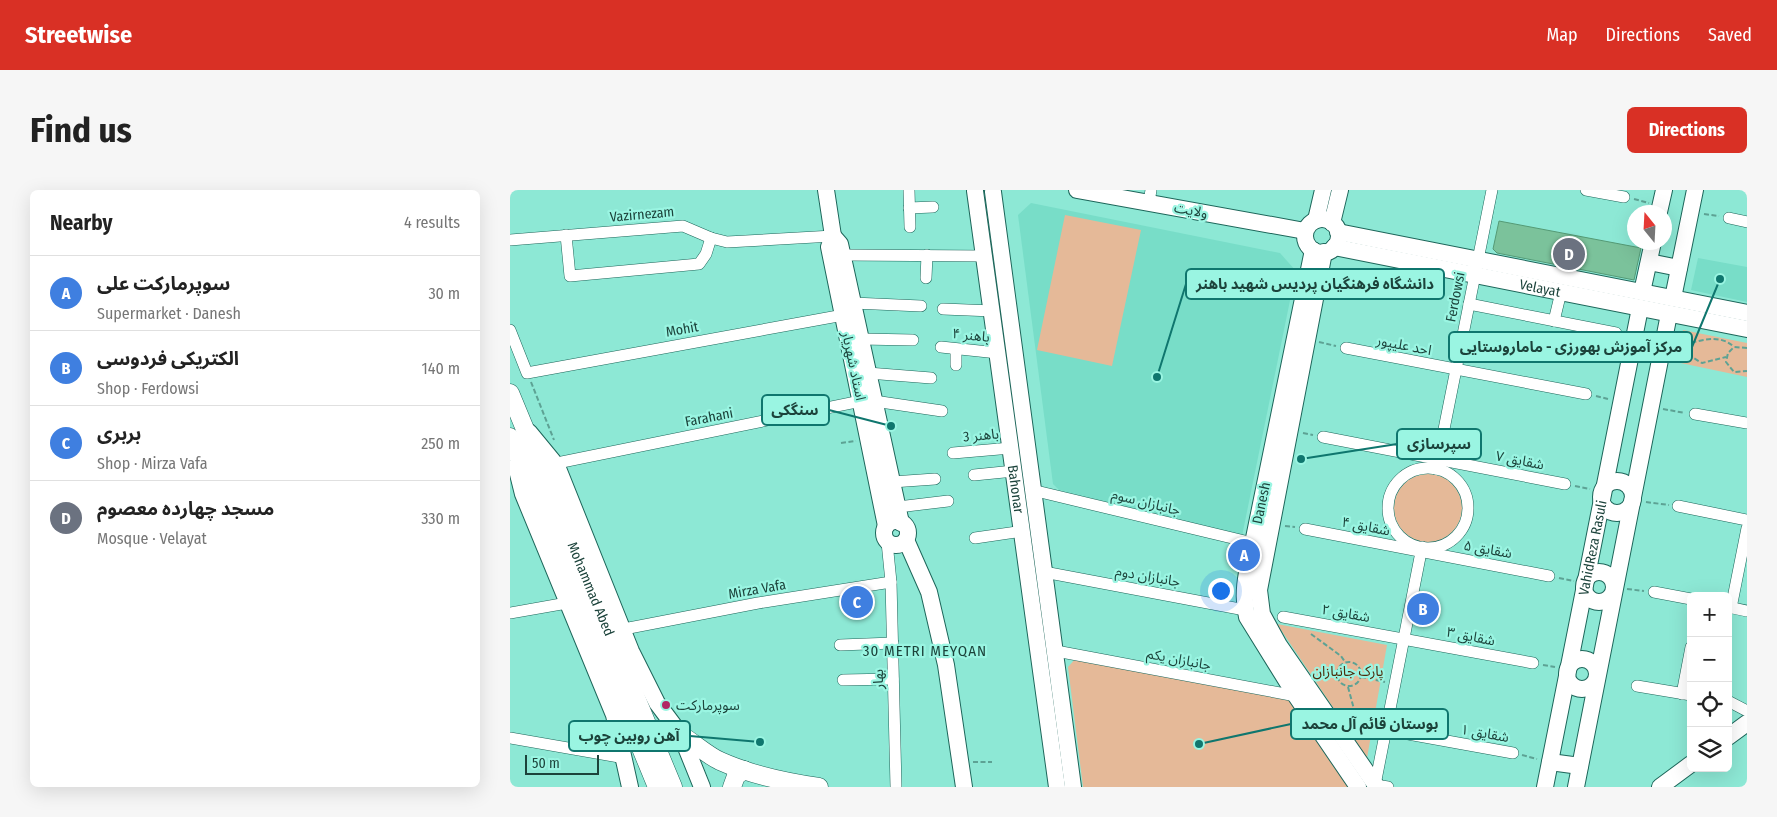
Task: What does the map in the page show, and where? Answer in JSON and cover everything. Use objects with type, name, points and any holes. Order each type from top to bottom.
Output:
[{"type":"main road","name":"Mohammad Abed","points":[[510,392],[515,434],[657,787]]},
{"type":"main road","name":"Mohammad Abed","points":[[515,434],[673,787]]},
{"type":"main road","points":[[681,735],[719,760],[744,770],[818,787]]},
{"type":"main road","points":[[732,787],[736,776],[744,770]]},
{"type":"street","name":"استاد شهریار","points":[[826,190],[833,236],[829,247],[861,339],[868,373],[867,401],[898,507],[892,530]]},
{"type":"street","points":[[909,190],[910,227]]},
{"type":"street","name":"ولایت","points":[[1077,190],[1150,196],[1323,236]]},
{"type":"street","name":"Danesh","points":[[1323,190],[1323,236],[1308,340],[1259,590],[1262,614],[1279,644],[1378,786]]},
{"type":"street","name":"Danesh","points":[[1340,190],[1323,236],[1253,543],[1244,592],[1247,617],[1296,696],[1358,787]]},
{"type":"street","name":"Ferdowsi","points":[[1438,464],[1492,190]]},
{"type":"street","points":[[1586,190],[1624,197]]},
{"type":"street","points":[[1576,787],[1650,407],[1695,190]]},
{"type":"street","points":[[974,191],[987,194],[994,191]]},
{"type":"street","name":"Bahonar","points":[[974,191],[993,310],[1022,531],[1061,756],[1073,787]]},
{"type":"street","name":"Bahonar","points":[[994,191],[1032,490],[1056,651],[1061,756],[1057,787]]},
{"type":"street","points":[[909,208],[933,207]]},
{"type":"street","points":[[1729,218],[1747,222]]},
{"type":"street","name":"Vazirnezam","points":[[510,240],[683,226],[711,238],[727,242],[833,236]]},
{"type":"street","points":[[566,235],[570,276],[699,264],[706,254],[711,238]]},
{"type":"street","name":"استاد شهریار","points":[[833,236],[840,244],[867,401],[892,530]]},
{"type":"street","name":"Velayat","points":[[1323,236],[1671,306],[1747,328]]},
{"type":"street","name":"VahidReza Rasuli","points":[[1545,787],[1651,250]]},
{"type":"street","points":[[842,255],[985,256]]},
{"type":"street","points":[[926,278],[927,255]]},
{"type":"street","points":[[1649,262],[1679,268]]},
{"type":"street","name":"Velayat","points":[[1476,267],[1561,292],[1641,300]]},
{"type":"street","points":[[1554,321],[1561,292]]},
{"type":"street","points":[[1469,304],[1616,334]]},
{"type":"street","name":"Mohit","points":[[527,373],[851,310],[920,306]]},
{"type":"street","name":"Velayat","points":[[1671,306],[1747,313]]},
{"type":"street","points":[[943,309],[993,310]]},
{"type":"street","points":[[510,330],[527,373]]},
{"type":"street","points":[[861,339],[913,340]]},
{"type":"street","points":[[1634,339],[1663,344]]},
{"type":"street","name":"باهنر ۴","points":[[941,347],[998,353]]},
{"type":"street","name":"احد علیپور","points":[[1346,348],[1586,394]]},
{"type":"street","points":[[956,349],[956,365]]},
{"type":"street","points":[[868,373],[931,378]]},
{"type":"street","points":[[867,401],[942,411]]},
{"type":"street","name":"Farahani","points":[[562,462],[867,401]]},
{"type":"street","points":[[1695,414],[1747,423]]},
{"type":"street","points":[[515,434],[523,494],[614,715],[630,787]]},
{"type":"street","points":[[515,434],[557,466],[631,652],[657,703],[681,735],[702,787]]},
{"type":"street","points":[[1323,437],[1438,464],[1462,487],[1468,505],[1466,518],[1461,530],[1453,539],[1441,545],[1421,550],[1405,540],[1392,526],[1388,514],[1388,501],[1392,489],[1400,478],[1411,471],[1438,464]]},
{"type":"street","name":"باهنر 3","points":[[952,453],[1011,448]]},
{"type":"street","name":"شقایق ۷","points":[[1438,464],[1566,484]]},
{"type":"street","points":[[974,475],[1014,472]]},
{"type":"street","points":[[892,482],[935,479]]},
{"type":"street","points":[[1614,482],[1624,483],[1631,490],[1633,500],[1628,509],[1618,513],[1613,512],[1602,502],[1602,492],[1614,482]]},
{"type":"street","name":"جانبازان سوم","points":[[1032,490],[1253,543]]},
{"type":"street","points":[[898,507],[948,501]]},
{"type":"street","points":[[1678,506],[1747,520]]},
{"type":"street","points":[[1732,598],[1747,528]]},
{"type":"street","name":"شقایق ۴","points":[[1305,529],[1421,550]]},
{"type":"street","points":[[892,530],[894,545],[906,540],[929,592],[946,665],[964,787]]},
{"type":"street","name":"بهار","points":[[892,530],[896,787]]},
{"type":"street","points":[[975,538],[1022,531]]},
{"type":"street","points":[[1378,786],[1386,730],[1421,550]]},
{"type":"street","name":"شقایق ۵","points":[[1421,550],[1549,576]]},
{"type":"street","name":"جانبازان دوم","points":[[1044,572],[1246,610]]},
{"type":"street","points":[[1594,572],[1604,572],[1612,579],[1614,588],[1610,597],[1596,602],[1591,600],[1585,593],[1584,583],[1594,572]]},
{"type":"street","name":"Mirza Vafa","points":[[629,628],[758,603],[892,582]]},
{"type":"street","points":[[1654,592],[1687,598]]},
{"type":"street","points":[[510,613],[567,603]]},
{"type":"street","points":[[1732,607],[1747,611]]},
{"type":"street","name":"شقایق ۲","points":[[1283,617],[1404,638]]},
{"type":"street","name":"شقایق ۳","points":[[1404,638],[1533,663]]},
{"type":"street","points":[[840,644],[893,643]]},
{"type":"street","name":"جانبازان یکم","points":[[1056,651],[1296,696]]},
{"type":"street","points":[[1567,670],[1573,661],[1583,659],[1592,663],[1597,677]]},
{"type":"street","points":[[843,680],[893,679]]},
{"type":"street","points":[[1637,686],[1686,695],[1687,682]]},
{"type":"street","points":[[1732,703],[1747,711]]},
{"type":"street","points":[[1732,734],[1747,723]]},
{"type":"street","name":"شقایق ۱","points":[[1386,730],[1513,753]]},
{"type":"street","points":[[510,738],[625,758]]},
{"type":"street","points":[[1550,762],[1580,766]]},
{"type":"street","points":[[1660,787],[1687,767]]},
{"type":"path","points":[[1624,197],[1661,203]]},
{"type":"path","points":[[1691,212],[1729,218]]},
{"type":"path","points":[[1734,347],[1726,357],[1702,363],[1677,347],[1712,338],[1734,347],[1747,348]]},
{"type":"path","points":[[1308,340],[1346,348]]},
{"type":"path","points":[[1726,357],[1730,370],[1739,373],[1747,371]]},
{"type":"path","points":[[527,373],[562,462]]},
{"type":"path","points":[[1586,394],[1621,402]]},
{"type":"path","points":[[1650,407],[1695,414]]},
{"type":"path","points":[[1290,431],[1323,437]]},
{"type":"path","points":[[1566,484],[1602,492]]},
{"type":"path","points":[[1633,500],[1678,506]]},
{"type":"path","points":[[1272,524],[1305,529]]},
{"type":"path","points":[[1549,576],[1584,583]]},
{"type":"path","points":[[1614,588],[1654,592]]},
{"type":"path","points":[[1298,620],[1298,624],[1341,656],[1345,662]]},
{"type":"path","points":[[1345,662],[1352,662],[1358,666],[1361,677],[1358,683],[1348,686],[1341,684],[1337,678],[1339,667],[1345,662]]},
{"type":"path","points":[[1533,663],[1567,670]]},
{"type":"path","points":[[1361,677],[1395,684]]},
{"type":"path","points":[[1348,686],[1355,713],[1386,730]]},
{"type":"path","name":"شقایق ۱","points":[[1513,753],[1550,762]]},
{"type":"path","points":[[961,762],[992,762]]},
{"type":"shaded area","points":[[1031,203],[1280,253],[1296,271],[1242,536],[1059,490],[1053,484],[1018,215]]},
{"type":"shaded area","points":[[1698,258],[1747,267],[1747,302],[1691,290]]},
{"type":"green space","points":[[1065,215],[1141,230],[1112,366],[1037,350]]},
{"type":"green space","points":[[1683,330],[1747,343],[1747,377],[1676,362]]},
{"type":"green space","points":[[1428,474],[1441,476],[1452,484],[1460,495],[1462,508],[1460,521],[1452,532],[1441,540],[1428,542],[1415,540],[1404,532],[1396,521],[1394,508],[1396,495],[1404,484],[1415,476]]},
{"type":"green space","name":"پارک جانبازان","points":[[1277,624],[1387,645],[1367,758]]},
{"type":"green space","points":[[1076,658],[1293,701],[1348,787],[1083,787],[1068,667]]},
{"type":"building","points":[[1499,221],[1627,245],[1627,250],[1641,250],[1634,280],[1497,253],[1493,249]]},
{"type":"place","name":"مسجد چهارده معصوم","points":[[1569,254]]},
{"type":"place","name":"مرکز آموزش بهورزی - ماماروستایی","points":[[1720,279]]},
{"type":"place","name":"دانشگاه فرهنگیان پردیس شهید باهنر","points":[[1157,377]]},
{"type":"place","name":"سنگکی","points":[[891,426]]},
{"type":"place","name":"سپرسازی","points":[[1301,459]]},
{"type":"place","name":"سوپرمارکت علی","points":[[1244,555]]},
{"type":"place","name":"بربری","points":[[857,602]]},
{"type":"place","name":"الکتریکی فردوسی","points":[[1423,609]]},
{"type":"place","name":"سوپرمارکت","points":[[666,705]]},
{"type":"place","name":"آهن روبین چوب","points":[[760,742]]},
{"type":"place","name":"بوستان قائم آل محمد","points":[[1199,744]]},
{"type":"district","name":"30 METRI MEYQAN","points":[[925,651]]}]
